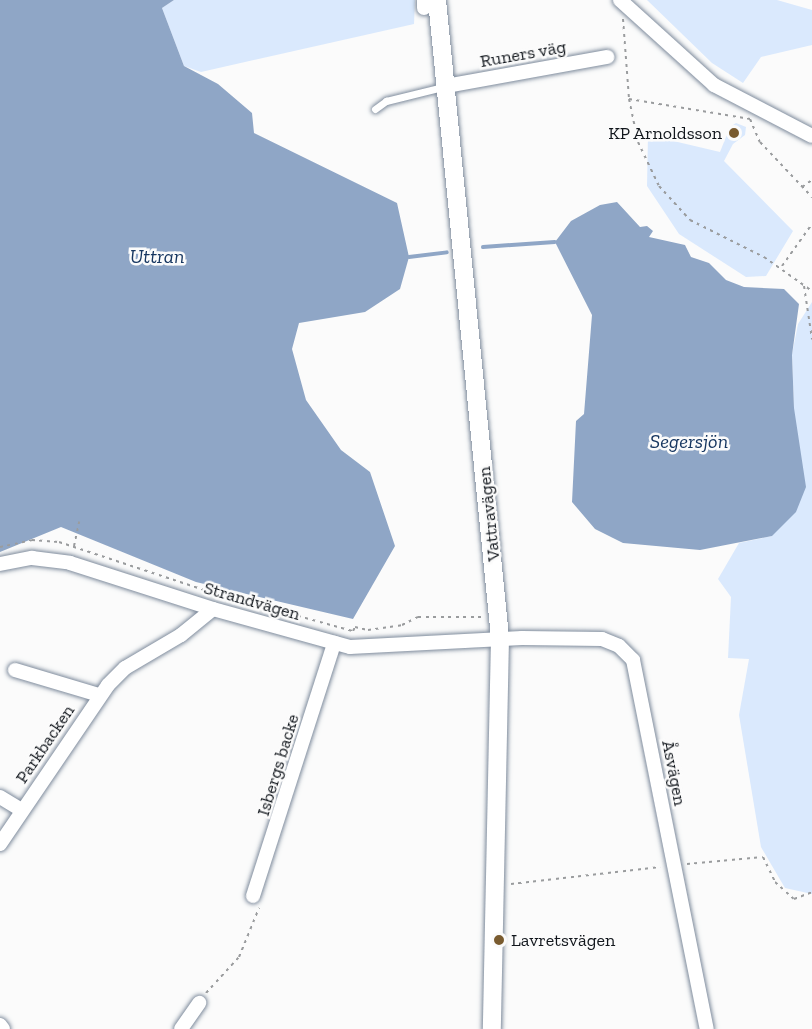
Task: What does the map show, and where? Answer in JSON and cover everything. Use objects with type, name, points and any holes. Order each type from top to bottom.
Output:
[{"type":"street","name":"Vattravägen","points":[[428,3],[446,86],[500,638],[492,1029]]},
{"type":"street","points":[[621,5],[714,85],[812,136]]},
{"type":"street","name":"Runers väg","points":[[446,86],[607,57]]},
{"type":"street","name":"Strandvägen","points":[[0,564],[32,558],[70,562],[213,609],[334,643],[382,647],[500,638]]},
{"type":"street","name":"Parkbacken","points":[[0,844],[99,695],[125,668],[181,634],[213,609]]},
{"type":"street","name":"Åsvägen","points":[[500,638],[602,639],[619,646],[633,660],[707,1029]]},
{"type":"street","name":"Isbergs backe","points":[[253,896],[334,643]]},
{"type":"street","name":"Parkbacken","points":[[15,670],[99,695]]},
{"type":"street","points":[[0,797],[22,810]]},
{"type":"street","points":[[181,1029],[199,1003]]},
{"type":"street","points":[[0,1025],[3,1029]]},
{"type":"lane","points":[[375,110],[386,101],[446,86]]},
{"type":"path","points":[[621,5],[629,99],[638,142],[659,186],[690,220],[782,267],[812,291]]},
{"type":"path","points":[[629,99],[750,119],[760,142],[812,197]]},
{"type":"path","points":[[802,187],[812,180]]},
{"type":"path","points":[[782,267],[812,224]]},
{"type":"path","points":[[804,286],[812,339]]},
{"type":"path","points":[[74,546],[79,522]]},
{"type":"path","points":[[0,547],[32,540],[74,546],[204,590],[353,631],[355,627],[368,630],[402,625],[418,617],[474,618]]},
{"type":"path","points":[[496,886],[763,857],[775,882],[794,899],[812,891]]},
{"type":"path","points":[[213,982],[239,957],[252,932],[261,902],[253,896]]},
{"type":"shaded area","points":[[174,0],[415,0],[414,24],[201,72],[184,66],[162,8]]},
{"type":"shaded area","points":[[647,0],[777,0],[812,10],[812,45],[761,57],[743,83],[712,63]]},
{"type":"shaded area","points":[[736,123],[746,127],[745,135],[733,144],[724,161],[793,231],[766,276],[746,277],[679,234],[647,186],[648,135],[720,152],[730,127]]},
{"type":"shaded area","points":[[812,302],[812,894],[785,888],[761,847],[739,715],[749,659],[728,658],[731,597],[718,579],[739,543],[772,536],[794,408],[792,354],[798,324]]},
{"type":"water","name":"Uttran","points":[[0,0],[174,0],[162,8],[184,66],[218,84],[252,113],[254,133],[397,203],[409,257],[400,289],[365,312],[299,323],[292,349],[306,400],[341,450],[370,472],[395,546],[353,619],[196,582],[61,527],[0,552]]},
{"type":"water","name":"Segersjön","points":[[617,202],[640,227],[647,226],[653,231],[649,237],[685,245],[691,257],[709,263],[726,280],[744,287],[784,289],[799,304],[792,355],[794,408],[806,487],[796,512],[772,536],[700,550],[623,543],[595,529],[572,502],[576,421],[584,414],[592,315],[555,242],[571,221],[600,205]]},
{"type":"waterway","points":[[483,247],[555,242]]},
{"type":"waterway","points":[[409,257],[447,252]]},
{"type":"place","name":"KP Arnoldsson","points":[[734,133]]},
{"type":"place","name":"Lavretsvägen","points":[[499,940]]}]
